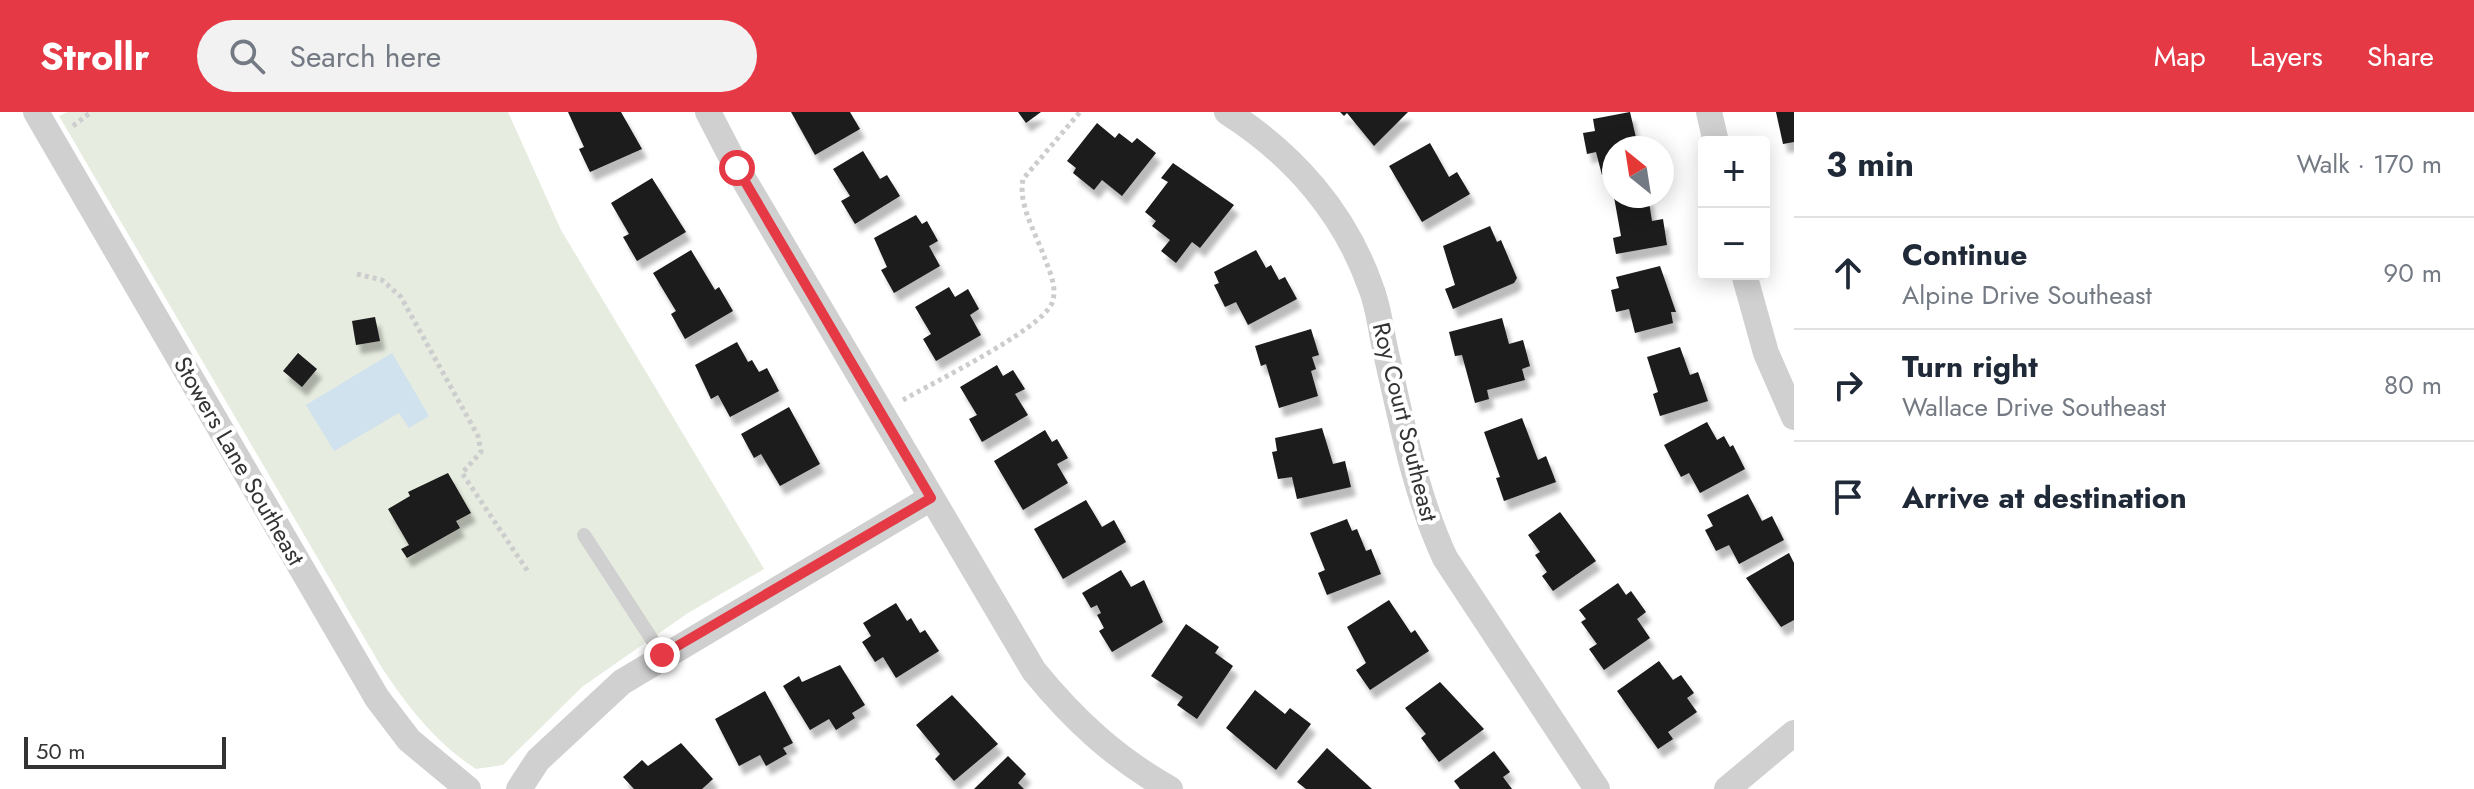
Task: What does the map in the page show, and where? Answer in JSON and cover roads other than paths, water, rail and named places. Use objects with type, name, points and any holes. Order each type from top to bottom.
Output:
[{"type":"street","name":"Stowers Lane Southeast","points":[[36,112],[377,698],[409,740],[468,789]]},
{"type":"street","points":[[708,112],[737,168],[1034,671],[1066,711],[1152,785]]},
{"type":"street","name":"Roy Court Southeast","points":[[1227,112],[1290,160],[1334,213],[1354,247],[1372,289],[1427,519],[1445,558],[1597,789]]},
{"type":"street","points":[[1709,112],[1715,136]]},
{"type":"street","points":[[1746,280],[1766,353],[1794,417]]},
{"type":"street","points":[[519,789],[548,751],[622,682],[662,655],[931,498]]},
{"type":"street","points":[[1727,789],[1794,733]]},
{"type":"lane","points":[[584,535],[662,655]]},
{"type":"water","points":[[392,353],[429,416],[409,428],[399,413],[334,451],[306,405]]}]
